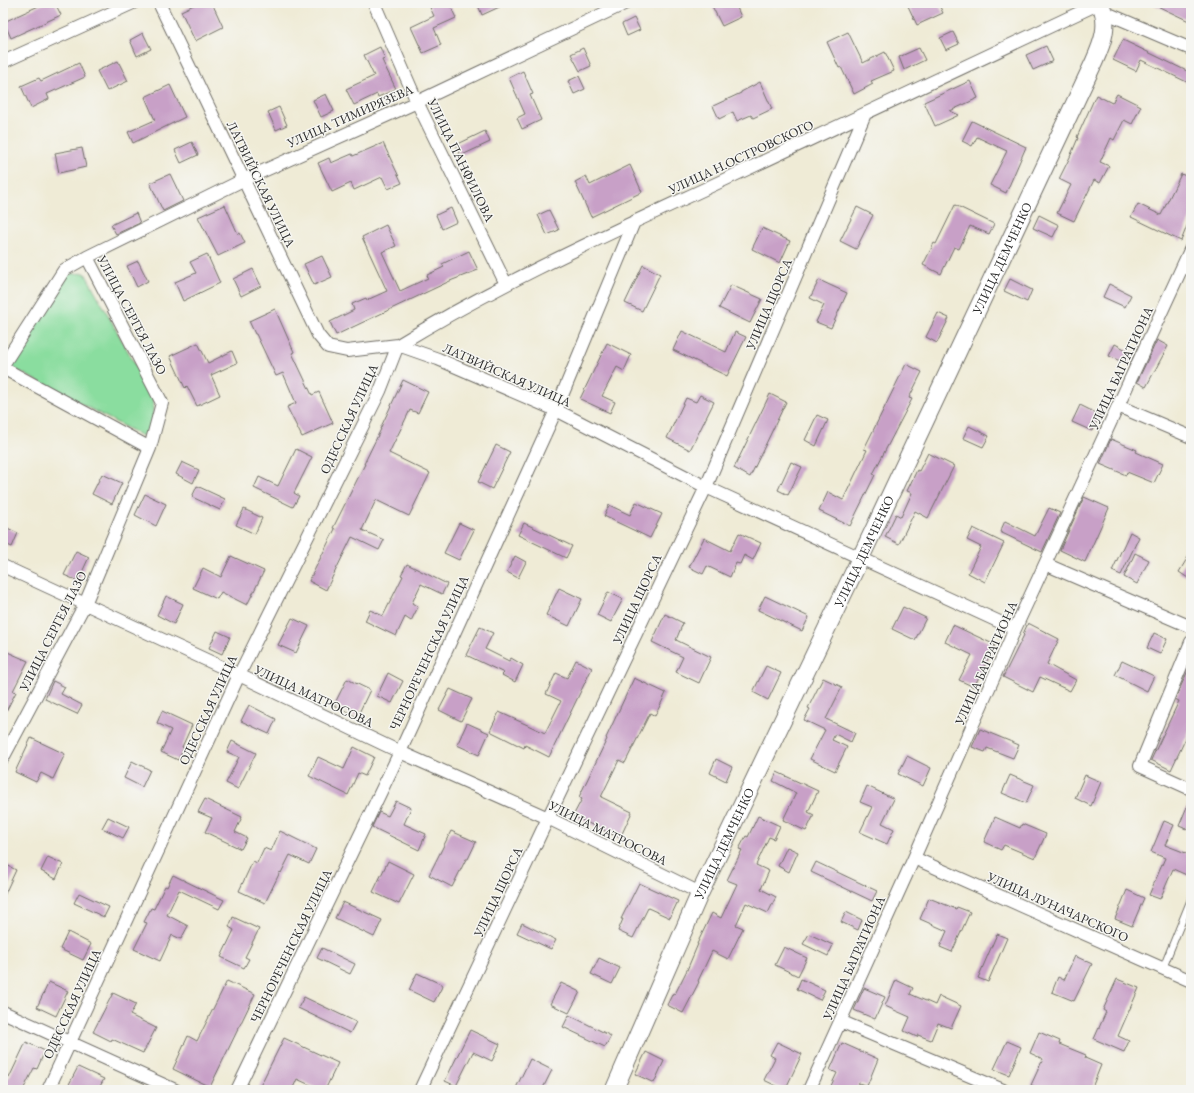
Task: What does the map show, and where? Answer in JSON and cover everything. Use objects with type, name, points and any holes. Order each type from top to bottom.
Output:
[{"type":"street","points":[[3,62],[133,3]]},
{"type":"street","name":"ЛАТВИЙСКАЯ УЛИЦА","points":[[159,3],[318,335],[328,347],[347,351],[398,344],[438,359],[556,410],[706,487],[1015,629]]},
{"type":"street","name":"УЛИЦА ПАНФИЛОВА","points":[[374,3],[417,102],[506,284]]},
{"type":"street","name":"УЛИЦА ТИМИРЯЗЕВА","points":[[87,257],[243,180],[417,102],[626,3]]},
{"type":"street","points":[[1102,7],[1191,49]]},
{"type":"street","name":"УЛИЦА Н.ОСТРОВСКОГО","points":[[398,344],[506,284],[634,222],[865,114],[1102,7]]},
{"type":"street","name":"УЛИЦА ДЕМЧЕНКО","points":[[614,1090],[700,893],[861,557],[1094,62],[1105,31],[1102,7]]},
{"type":"street","name":"УЛИЦА ЩОРСА","points":[[420,1090],[706,487],[865,114]]},
{"type":"street","name":"ЧЕРНОРЕЧЕНСКАЯ УЛИЦА","points":[[237,1090],[400,752],[556,410],[634,222]]},
{"type":"street","name":"УЛИЦА БАГРАТИОНА","points":[[809,1090],[914,858],[1015,629],[1191,248]]},
{"type":"street","name":"УЛИЦА СЕРГЕЯ ЛАЗО","points":[[3,758],[85,604],[150,448],[162,403],[87,257],[64,270],[3,367],[150,448]]},
{"type":"street","name":"ОДЕССКАЯ УЛИЦА","points":[[48,1090],[239,675],[380,391],[398,344]]},
{"type":"street","points":[[1118,406],[1191,437]]},
{"type":"street","points":[[1045,564],[1191,627]]},
{"type":"street","name":"УЛИЦА МАТРОСОВА","points":[[3,566],[239,675],[400,752],[548,818],[700,893]]},
{"type":"street","points":[[1191,642],[1140,766],[1191,789]]},
{"type":"street","name":"УЛИЦА ЛУНАЧАРСКОГО","points":[[914,858],[1191,981]]},
{"type":"street","points":[[3,1012],[175,1090]]},
{"type":"street","points":[[840,1021],[1003,1090]]},
{"type":"lane","points":[[1163,968],[1191,900]]},
{"type":"green space","points":[[85,273],[153,397],[153,426],[142,436],[9,366],[68,274]]},
{"type":"building","points":[[45,3],[55,3],[61,15],[11,38],[4,22]]},
{"type":"building","points":[[198,3],[212,3],[223,27],[195,41],[181,11]]},
{"type":"building","points":[[428,3],[449,3],[456,18],[434,28],[441,45],[423,53],[411,27],[434,16]]},
{"type":"building","points":[[477,3],[508,3],[482,15]]},
{"type":"building","points":[[718,3],[735,3],[741,17],[722,26],[712,6]]},
{"type":"building","points":[[914,3],[938,3],[943,13],[917,25],[908,6]]},
{"type":"building","points":[[1151,3],[1191,3],[1191,22]]},
{"type":"building","points":[[634,18],[640,30],[627,36],[622,24]]},
{"type":"building","points":[[848,32],[863,63],[885,52],[894,71],[871,81],[873,84],[854,94],[841,67],[839,68],[827,42]]},
{"type":"building","points":[[953,32],[959,44],[946,50],[940,38]]},
{"type":"building","points":[[143,33],[151,49],[137,56],[130,40]]},
{"type":"building","points":[[1123,40],[1191,73],[1191,84],[1141,60],[1136,71],[1113,60]]},
{"type":"building","points":[[1046,46],[1053,61],[1033,70],[1026,55]]},
{"type":"building","points":[[380,47],[385,59],[382,60],[396,89],[378,97],[377,94],[354,105],[346,89],[374,76],[364,55]]},
{"type":"building","points":[[583,48],[591,66],[580,71],[571,54]]},
{"type":"building","points":[[919,48],[925,60],[904,70],[899,57]]},
{"type":"building","points":[[118,61],[128,81],[107,91],[97,71]]},
{"type":"building","points":[[79,63],[85,77],[47,94],[49,99],[31,108],[21,86],[39,78],[41,81]]},
{"type":"building","points":[[523,71],[533,94],[530,95],[541,120],[522,129],[517,118],[525,114],[509,78]]},
{"type":"building","points":[[579,76],[585,89],[574,94],[568,81]]},
{"type":"building","points":[[970,81],[978,98],[950,111],[959,115],[935,126],[924,102]]},
{"type":"building","points":[[760,82],[772,109],[753,118],[751,115],[737,121],[733,112],[719,119],[713,106]]},
{"type":"building","points":[[170,85],[185,117],[133,143],[128,132],[155,120],[145,97]]},
{"type":"building","points":[[326,94],[334,111],[321,117],[313,100]]},
{"type":"building","points":[[1117,94],[1141,106],[1132,124],[1124,120],[1114,140],[1111,138],[1100,162],[1109,166],[1100,183],[1094,180],[1074,221],[1057,213],[1071,185],[1059,179],[1096,95],[1112,103]]},
{"type":"building","points":[[279,107],[287,125],[276,130],[268,112]]},
{"type":"building","points":[[972,121],[1026,147],[1006,193],[990,185],[1007,151],[977,137],[972,146],[962,141]]},
{"type":"building","points":[[485,131],[490,142],[460,156],[456,145]]},
{"type":"building","points":[[192,142],[198,155],[181,163],[175,150]]},
{"type":"building","points":[[383,143],[402,183],[388,189],[382,177],[354,190],[351,183],[332,192],[318,163],[329,158],[331,163],[352,154],[353,156]]},
{"type":"building","points":[[82,148],[86,167],[59,173],[55,153]]},
{"type":"building","points":[[630,165],[642,192],[591,217],[575,182],[586,176],[590,185]]},
{"type":"building","points":[[170,174],[183,201],[163,211],[150,183]]},
{"type":"building","points":[[1181,174],[1191,178],[1191,216],[1181,241],[1131,217],[1138,204],[1161,215]]},
{"type":"building","points":[[225,205],[238,234],[240,233],[245,243],[218,256],[198,217]]},
{"type":"building","points":[[955,205],[994,224],[989,234],[970,226],[959,249],[954,247],[941,274],[923,265],[934,243],[936,244]]},
{"type":"building","points":[[857,207],[873,215],[856,249],[840,241]]},
{"type":"building","points":[[451,208],[457,222],[442,229],[436,215]]},
{"type":"building","points":[[549,210],[559,230],[547,235],[538,215]]},
{"type":"building","points":[[136,213],[140,223],[116,234],[111,225]]},
{"type":"building","points":[[1039,215],[1059,225],[1053,237],[1033,228]]},
{"type":"building","points":[[386,225],[396,246],[382,252],[400,291],[428,278],[427,275],[444,267],[442,264],[469,251],[478,270],[450,281],[336,335],[330,322],[354,310],[352,304],[366,298],[367,300],[387,291],[362,237]]},
{"type":"building","points":[[762,228],[790,241],[780,263],[752,249]]},
{"type":"building","points":[[207,254],[220,283],[183,301],[175,282],[196,273],[190,262]]},
{"type":"building","points":[[322,256],[332,277],[314,285],[304,264]]},
{"type":"building","points":[[138,261],[148,281],[137,287],[127,266]]},
{"type":"building","points":[[643,265],[660,274],[642,311],[625,303]]},
{"type":"building","points":[[253,269],[261,286],[241,296],[233,279]]},
{"type":"building","points":[[1010,279],[1032,290],[1027,302],[1004,291]]},
{"type":"building","points":[[819,280],[847,293],[831,328],[816,322],[824,305],[810,298]]},
{"type":"building","points":[[1109,284],[1131,295],[1125,307],[1103,297]]},
{"type":"building","points":[[731,285],[762,299],[750,323],[719,308]]},
{"type":"building","points":[[275,309],[294,352],[292,353],[312,395],[319,392],[333,423],[302,437],[287,407],[296,403],[283,373],[276,376],[249,321]]},
{"type":"building","points":[[938,313],[949,318],[937,343],[926,337]]},
{"type":"building","points":[[682,331],[726,352],[735,332],[746,337],[727,376],[673,350]]},
{"type":"building","points":[[1157,340],[1168,346],[1146,387],[1137,382]]},
{"type":"building","points":[[198,343],[208,363],[232,351],[237,363],[211,375],[220,395],[197,406],[187,386],[185,388],[170,356]]},
{"type":"building","points":[[607,343],[631,355],[624,371],[617,367],[602,396],[615,402],[610,413],[580,399]]},
{"type":"building","points":[[1115,344],[1134,354],[1129,365],[1109,356]]},
{"type":"building","points":[[906,364],[922,372],[909,398],[912,399],[873,474],[875,475],[850,526],[819,511],[828,492],[843,500],[867,450],[864,449]]},
{"type":"building","points":[[403,380],[428,392],[418,413],[410,410],[389,453],[430,473],[409,516],[376,500],[362,530],[384,540],[379,550],[352,537],[326,590],[309,581],[335,529],[333,528],[365,464]]},
{"type":"building","points":[[770,394],[786,402],[750,477],[734,468]]},
{"type":"building","points":[[700,395],[714,402],[690,450],[667,438],[686,398],[696,402]]},
{"type":"building","points":[[1080,405],[1100,415],[1092,431],[1072,422]]},
{"type":"building","points":[[817,415],[828,420],[816,446],[805,440]]},
{"type":"building","points":[[969,426],[989,436],[983,447],[963,438]]},
{"type":"building","points":[[1111,439],[1137,450],[1136,452],[1163,464],[1154,483],[1127,472],[1126,475],[1100,464]]},
{"type":"building","points":[[496,445],[510,452],[492,489],[478,482]]},
{"type":"building","points":[[296,449],[312,457],[294,493],[299,496],[293,507],[254,488],[259,477],[278,486]]},
{"type":"building","points":[[928,453],[954,466],[928,518],[915,511],[899,544],[885,537],[896,514],[901,517],[912,493],[907,491],[917,470],[919,471]]},
{"type":"building","points":[[182,462],[199,470],[193,483],[176,474]]},
{"type":"building","points":[[791,462],[802,467],[788,495],[778,490]]},
{"type":"building","points":[[102,474],[122,483],[112,504],[92,494]]},
{"type":"building","points":[[197,486],[225,499],[220,510],[192,497]]},
{"type":"building","points":[[145,494],[166,504],[156,526],[135,515]]},
{"type":"building","points":[[1084,497],[1109,508],[1085,562],[1060,550]]},
{"type":"building","points":[[636,502],[662,514],[650,538],[604,516],[609,505],[630,515]]},
{"type":"building","points":[[1049,508],[1060,513],[1042,552],[1000,532],[1005,521],[1035,536]]},
{"type":"building","points":[[244,509],[262,518],[255,534],[236,525]]},
{"type":"building","points":[[459,523],[474,530],[459,560],[444,553]]},
{"type":"building","points":[[524,523],[572,546],[566,558],[518,535]]},
{"type":"building","points":[[3,526],[18,533],[12,547],[3,543]]},
{"type":"building","points":[[973,528],[1004,543],[985,582],[968,573],[981,547],[967,540]]},
{"type":"building","points":[[1130,532],[1139,537],[1121,575],[1112,571]]},
{"type":"building","points":[[739,533],[761,543],[753,560],[744,555],[740,564],[736,563],[730,577],[707,566],[703,574],[689,567],[704,538],[730,551]]},
{"type":"building","points":[[76,551],[89,557],[78,581],[64,575]]},
{"type":"building","points":[[1191,552],[1191,580],[1179,572]]},
{"type":"building","points":[[1135,553],[1149,560],[1137,584],[1124,577]]},
{"type":"building","points":[[231,556],[264,571],[247,605],[221,592],[217,599],[193,588],[203,568],[221,577]]},
{"type":"building","points":[[515,556],[526,562],[518,578],[507,572]]},
{"type":"building","points":[[407,564],[447,584],[442,594],[421,584],[412,603],[418,607],[411,621],[405,617],[396,636],[365,621],[370,610],[383,616],[403,576],[401,575]]},
{"type":"building","points":[[559,588],[582,599],[569,626],[546,615]]},
{"type":"building","points":[[608,592],[623,599],[611,622],[597,615]]},
{"type":"building","points":[[166,596],[183,604],[174,624],[157,615]]},
{"type":"building","points":[[765,596],[809,617],[802,631],[758,610]]},
{"type":"building","points":[[903,607],[926,618],[915,640],[892,629]]},
{"type":"building","points":[[665,614],[683,623],[676,640],[711,657],[699,683],[676,672],[683,657],[652,642]]},
{"type":"building","points":[[292,618],[309,626],[296,653],[278,645]]},
{"type":"building","points":[[1028,623],[1059,639],[1047,664],[1076,680],[1070,691],[1040,677],[1033,692],[1003,677],[1024,635],[1023,634]]},
{"type":"building","points":[[953,625],[995,645],[974,687],[959,680],[972,655],[945,642]]},
{"type":"building","points":[[480,627],[493,633],[485,649],[509,661],[511,658],[523,665],[515,682],[502,675],[504,673],[466,655]]},
{"type":"building","points":[[217,631],[230,637],[222,654],[209,648]]},
{"type":"building","points":[[1154,633],[1167,639],[1160,654],[1147,648]]},
{"type":"building","points":[[3,650],[28,661],[13,691],[16,692],[3,717]]},
{"type":"building","points":[[576,660],[592,668],[549,757],[525,745],[524,748],[490,731],[499,712],[545,733],[561,701],[546,694],[556,673],[567,678]]},
{"type":"building","points":[[1122,661],[1154,676],[1147,691],[1115,675]]},
{"type":"building","points":[[1191,664],[1191,727],[1171,770],[1151,760],[1179,701],[1175,699]]},
{"type":"building","points":[[766,666],[781,673],[768,700],[753,692]]},
{"type":"building","points":[[388,673],[403,681],[392,703],[377,696]]},
{"type":"building","points":[[634,678],[666,693],[655,716],[650,713],[625,763],[619,760],[601,797],[632,812],[620,838],[573,816],[582,799],[579,797]]},
{"type":"building","points":[[823,678],[842,687],[826,719],[855,733],[851,742],[835,734],[832,740],[847,747],[835,771],[810,759],[825,730],[804,720],[810,709],[808,708]]},
{"type":"building","points":[[347,679],[370,690],[357,717],[334,705]]},
{"type":"building","points":[[53,681],[65,687],[61,694],[82,705],[77,714],[45,699]]},
{"type":"building","points":[[450,689],[472,699],[461,721],[439,710]]},
{"type":"building","points":[[249,705],[276,719],[269,734],[241,721]]},
{"type":"building","points":[[162,711],[192,725],[178,760],[161,752],[171,730],[157,723]]},
{"type":"building","points":[[467,723],[489,733],[479,755],[457,745]]},
{"type":"building","points":[[980,729],[1019,745],[1013,758],[987,748],[985,752],[972,747]]},
{"type":"building","points":[[31,738],[65,754],[53,779],[41,773],[36,782],[15,772]]},
{"type":"building","points":[[232,741],[256,753],[238,789],[226,783],[239,757],[227,752]]},
{"type":"building","points":[[354,747],[374,757],[365,776],[358,773],[348,795],[309,776],[318,757],[344,769]]},
{"type":"building","points":[[907,756],[931,768],[923,786],[898,774]]},
{"type":"building","points":[[716,759],[732,767],[726,781],[710,773]]},
{"type":"building","points":[[132,761],[150,770],[142,787],[124,778]]},
{"type":"building","points":[[777,772],[818,791],[808,812],[814,815],[806,831],[783,820],[796,793],[773,781]]},
{"type":"building","points":[[1010,775],[1034,785],[1026,803],[1002,793]]},
{"type":"building","points":[[1085,775],[1101,782],[1091,806],[1075,798]]},
{"type":"building","points":[[867,786],[894,799],[882,823],[894,829],[887,844],[860,832],[872,807],[860,802]]},
{"type":"building","points":[[1191,797],[1191,831],[1179,826]]},
{"type":"building","points":[[205,799],[242,817],[235,832],[247,838],[241,849],[205,832],[212,818],[198,812]]},
{"type":"building","points":[[396,801],[411,808],[404,824],[426,834],[419,850],[372,827],[379,812],[388,816]]},
{"type":"building","points":[[758,816],[780,826],[774,839],[769,837],[756,865],[769,871],[761,889],[776,897],[768,913],[746,903],[736,925],[743,928],[728,959],[712,951],[698,981],[699,982],[683,1013],[667,1005],[673,993],[675,994],[687,970],[697,944],[712,913],[721,918],[737,884],[727,880],[742,850],[739,849],[746,836],[748,837]]},
{"type":"building","points":[[108,817],[129,827],[123,838],[102,828]]},
{"type":"building","points":[[995,817],[1020,828],[1022,824],[1046,834],[1035,858],[1004,845],[1001,850],[984,842]]},
{"type":"building","points":[[1164,821],[1174,825],[1165,845],[1191,855],[1191,877],[1173,869],[1160,899],[1149,895],[1165,858],[1151,852]]},
{"type":"building","points":[[280,831],[316,849],[309,864],[290,855],[265,903],[239,891],[253,861],[257,863],[264,848],[271,851]]},
{"type":"building","points":[[451,831],[476,842],[452,887],[429,875]]},
{"type":"building","points":[[787,847],[798,852],[789,872],[778,866]]},
{"type":"building","points":[[48,857],[63,864],[56,879],[41,871]]},
{"type":"building","points":[[388,861],[414,874],[399,904],[373,892]]},
{"type":"building","points":[[816,862],[877,891],[872,901],[811,872]]},
{"type":"building","points":[[3,863],[16,870],[3,898]]},
{"type":"building","points":[[173,875],[224,900],[219,909],[179,890],[167,915],[188,926],[181,939],[172,935],[160,961],[134,949],[147,923],[144,922],[151,908],[154,909],[165,886],[167,887]]},
{"type":"building","points":[[639,883],[678,901],[670,918],[648,908],[633,938],[618,931],[623,919],[621,919]]},
{"type":"building","points":[[1127,890],[1144,898],[1132,926],[1115,919]]},
{"type":"building","points":[[79,893],[109,907],[104,917],[74,903]]},
{"type":"building","points":[[929,898],[956,909],[957,907],[970,912],[952,952],[940,947],[947,931],[920,919]]},
{"type":"building","points":[[343,902],[382,920],[374,937],[335,918]]},
{"type":"building","points":[[846,912],[862,920],[858,930],[841,922]]},
{"type":"building","points":[[233,917],[259,929],[245,957],[249,959],[244,968],[221,957],[234,930],[229,927]]},
{"type":"building","points":[[522,923],[556,940],[551,949],[517,933]]},
{"type":"building","points":[[68,932],[91,944],[83,960],[60,949]]},
{"type":"building","points":[[809,934],[833,945],[828,956],[803,944]]},
{"type":"building","points":[[997,934],[1007,938],[988,982],[978,978]]},
{"type":"building","points":[[784,947],[807,958],[798,976],[775,965]]},
{"type":"building","points":[[322,948],[355,964],[350,974],[317,958]]},
{"type":"building","points":[[1075,956],[1092,964],[1074,1001],[1052,992],[1058,977],[1064,980]]},
{"type":"building","points":[[599,958],[620,968],[612,984],[591,974]]},
{"type":"building","points":[[417,973],[443,985],[434,1002],[409,990]]},
{"type":"building","points":[[801,979],[825,990],[820,1000],[797,989]]},
{"type":"building","points":[[1117,979],[1139,988],[1118,1036],[1129,1041],[1124,1052],[1094,1039],[1106,1012],[1103,1010]]},
{"type":"building","points":[[896,980],[913,988],[910,994],[935,1005],[939,996],[961,1006],[951,1028],[938,1023],[931,1040],[918,1035],[917,1037],[904,1031],[910,1017],[885,1006]]},
{"type":"building","points":[[227,981],[255,994],[210,1087],[173,1069],[188,1036],[197,1041]]},
{"type":"building","points":[[49,982],[68,991],[56,1016],[37,1007]]},
{"type":"building","points":[[561,983],[580,992],[569,1013],[550,1004]]},
{"type":"building","points":[[864,988],[885,997],[875,1019],[854,1010]]},
{"type":"building","points":[[113,993],[136,1004],[130,1015],[156,1028],[143,1053],[112,1039],[111,1041],[93,1032]]},
{"type":"building","points":[[304,997],[356,1022],[350,1033],[298,1008]]},
{"type":"building","points":[[569,1015],[611,1036],[605,1047],[563,1027]]},
{"type":"building","points":[[470,1030],[500,1044],[492,1061],[473,1052],[456,1086],[445,1081]]},
{"type":"building","points":[[1039,1032],[1060,1041],[1059,1044],[1086,1055],[1085,1058],[1101,1065],[1091,1090],[1042,1090],[1031,1085],[1043,1059],[1030,1053]]},
{"type":"building","points":[[284,1038],[338,1063],[325,1090],[321,1090],[297,1079],[292,1090],[258,1090]]},
{"type":"building","points":[[1007,1041],[1021,1047],[1009,1075],[994,1069]]},
{"type":"building","points":[[26,1042],[45,1051],[37,1069],[34,1068],[23,1090],[3,1090],[3,1075],[9,1078]]},
{"type":"building","points":[[777,1042],[802,1054],[785,1090],[764,1080],[775,1058],[770,1055]]},
{"type":"building","points":[[842,1043],[878,1059],[867,1086],[859,1083],[856,1090],[829,1090],[837,1073],[830,1070]]},
{"type":"building","points":[[646,1052],[664,1061],[654,1083],[635,1074]]},
{"type":"building","points":[[530,1059],[552,1070],[542,1090],[515,1090]]},
{"type":"building","points":[[78,1067],[104,1079],[98,1090],[66,1090]]}]
